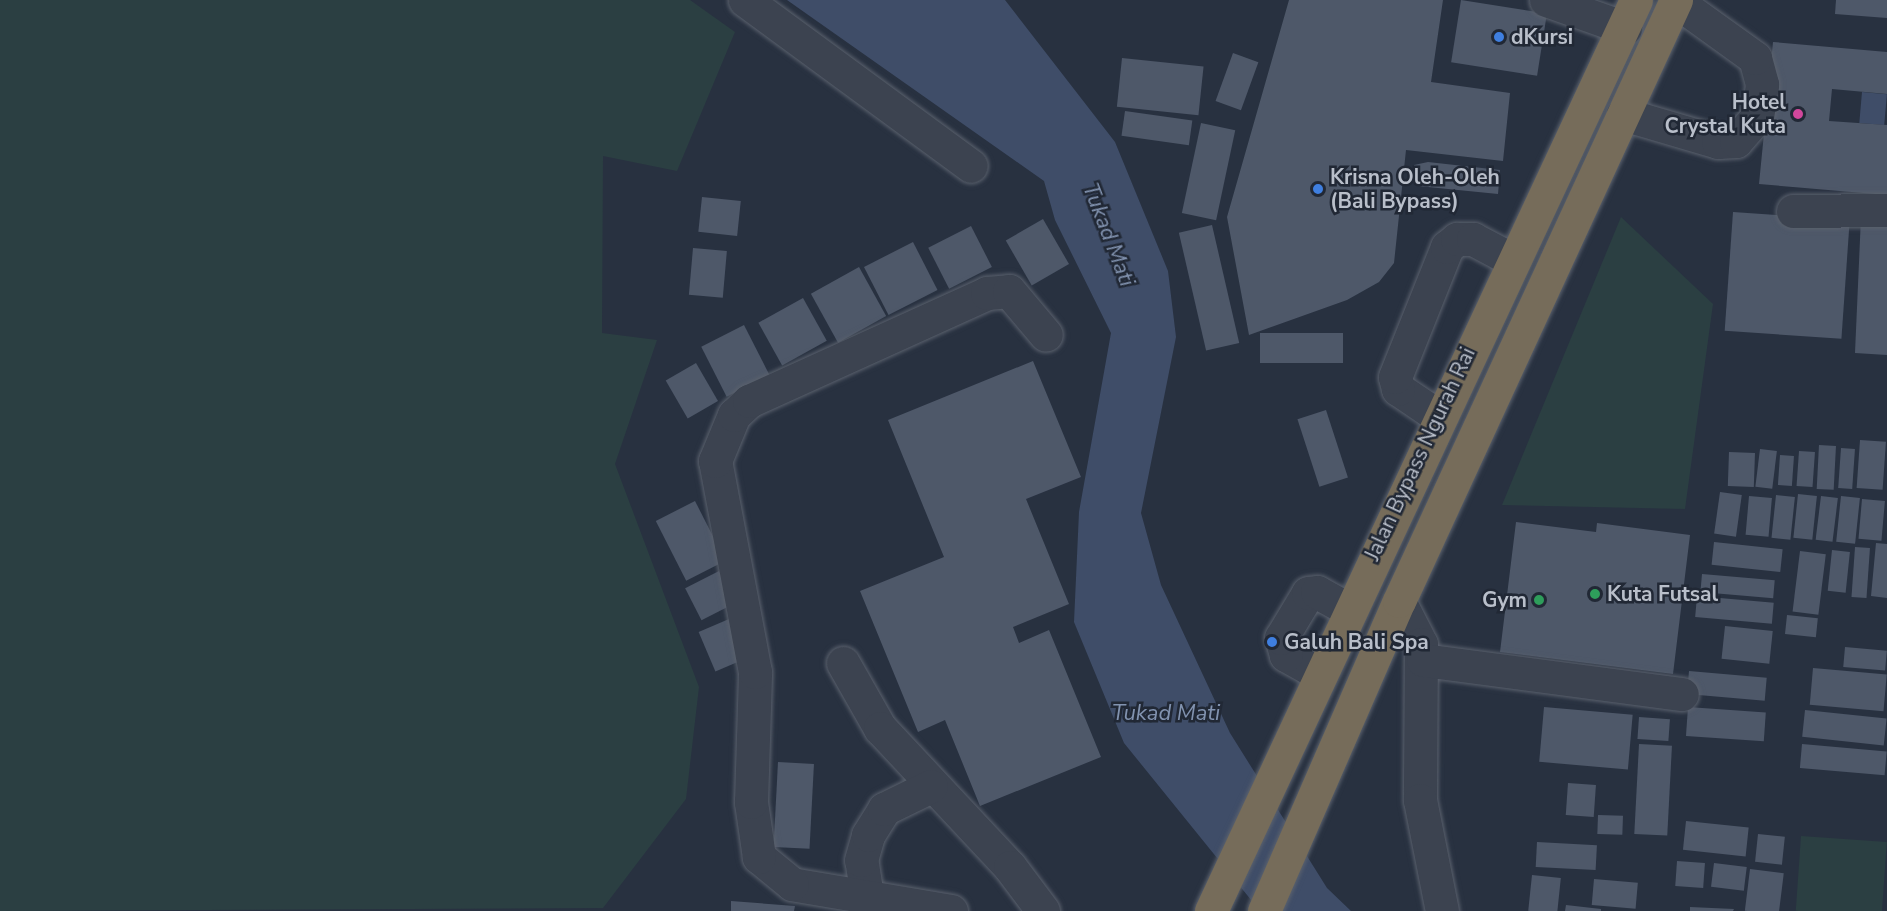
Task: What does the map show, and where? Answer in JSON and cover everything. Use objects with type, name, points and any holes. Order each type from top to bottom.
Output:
[{"type":"highway","name":"Jalan Bypass Ngurah Rai","points":[[1264,911],[1399,601],[1676,0]]},
{"type":"highway","name":"Jalan Bypass Ngurah Rai","points":[[1211,911],[1424,445],[1630,14]]},
{"type":"highway","points":[[1424,445],[1462,463]]},
{"type":"street","points":[[745,0],[971,166]]},
{"type":"street","points":[[1546,0],[1630,14]]},
{"type":"street","points":[[1623,114],[1718,142],[1736,141],[1757,117],[1762,84],[1755,58],[1676,0]]},
{"type":"street","points":[[1793,211],[1887,210]]},
{"type":"street","points":[[1438,416],[1398,388],[1395,364],[1448,247],[1457,239],[1473,239],[1511,260]]},
{"type":"street","points":[[951,911],[792,884],[772,872],[756,848],[751,802],[755,672],[735,547],[716,481],[722,437],[749,401],[987,293],[1009,291],[1046,335]]},
{"type":"street","points":[[1320,674],[1286,655],[1281,638],[1308,593],[1317,592],[1349,610]]},
{"type":"street","points":[[1399,601],[1418,632],[1423,660],[1420,800],[1442,911]]},
{"type":"street","points":[[1423,660],[1682,694]]},
{"type":"street","points":[[843,663],[880,728],[931,786],[1010,867],[1043,911]]},
{"type":"street","points":[[867,896],[861,860],[868,836],[884,808],[931,786]]},
{"type":"green space","points":[[0,0],[690,0],[735,32],[677,171],[603,156],[602,333],[657,340],[615,464],[699,687],[686,799],[603,908],[0,911]]},
{"type":"green space","points":[[1621,217],[1713,304],[1685,509],[1502,505]]},
{"type":"green space","points":[[1801,836],[1887,842],[1882,911],[1796,911]]},
{"type":"water","name":"Tukad Mati","points":[[787,0],[1005,0],[1115,142],[1168,271],[1176,337],[1141,513],[1161,585],[1230,733],[1327,888],[1351,911],[1260,911],[1124,743],[1074,622],[1079,512],[1111,333],[1055,220],[1044,181]]},
{"type":"water","points":[[1862,92],[1887,94],[1884,125],[1859,123]]},
{"type":"building","name":"Krisna Oleh-Oleh (Bali Bypass)","points":[[1289,0],[1443,0],[1431,82],[1510,93],[1503,161],[1406,150],[1394,263],[1379,282],[1347,300],[1249,335],[1227,217]]},
{"type":"building","name":"dKursi","points":[[1461,0],[1547,14],[1537,76],[1451,62]]},
{"type":"building","points":[[1836,0],[1887,0],[1887,18],[1835,14]]},
{"type":"building","name":"Hotel Crystal Kuta","points":[[1773,42],[1887,52],[1887,94],[1832,89],[1829,121],[1887,125],[1887,195],[1759,184]]},
{"type":"building","points":[[1233,53],[1258,62],[1241,110],[1216,101]]},
{"type":"building","points":[[1122,58],[1204,67],[1198,115],[1117,107]]},
{"type":"building","points":[[1125,111],[1192,120],[1189,145],[1122,136]]},
{"type":"building","points":[[1201,123],[1235,130],[1216,220],[1182,213]]},
{"type":"building","points":[[1428,162],[1500,170],[1498,194],[1418,186],[1413,179],[1414,165]]},
{"type":"building","points":[[702,197],[741,201],[737,236],[698,232]]},
{"type":"building","points":[[1733,212],[1850,220],[1841,339],[1725,331]]},
{"type":"building","points":[[1861,217],[1887,218],[1887,355],[1855,353]]},
{"type":"building","points":[[1043,219],[1069,264],[1032,286],[1006,240]]},
{"type":"building","points":[[1212,225],[1239,343],[1206,351],[1179,233]]},
{"type":"building","points":[[971,226],[992,267],[949,289],[928,248]]},
{"type":"building","points":[[913,242],[938,290],[889,315],[864,267]]},
{"type":"building","points":[[693,248],[727,251],[723,298],[689,295]]},
{"type":"building","points":[[859,267],[886,316],[838,343],[811,294]]},
{"type":"building","points":[[803,298],[827,341],[782,366],[758,323]]},
{"type":"building","points":[[744,325],[769,375],[727,397],[701,347]]},
{"type":"building","points":[[1260,333],[1343,333],[1343,363],[1260,363]]},
{"type":"building","points":[[1033,361],[1081,477],[1026,499],[1069,604],[1013,627],[1019,643],[1049,630],[1101,757],[980,806],[945,720],[918,732],[860,591],[944,557],[888,420]]},
{"type":"building","points":[[696,363],[718,401],[688,419],[666,380]]},
{"type":"building","points":[[1326,410],[1348,478],[1319,487],[1297,419]]},
{"type":"building","points":[[1860,440],[1886,442],[1883,490],[1857,488]]},
{"type":"building","points":[[1819,445],[1836,446],[1834,490],[1817,489]]},
{"type":"building","points":[[1841,448],[1855,449],[1852,489],[1838,488]]},
{"type":"building","points":[[1760,449],[1777,451],[1772,489],[1755,487]]},
{"type":"building","points":[[1799,451],[1815,452],[1813,487],[1797,486]]},
{"type":"building","points":[[1729,452],[1755,453],[1754,487],[1728,486]]},
{"type":"building","points":[[1780,455],[1794,456],[1792,486],[1778,485]]},
{"type":"building","points":[[1720,492],[1742,495],[1736,537],[1714,534]]},
{"type":"building","points":[[1798,494],[1817,496],[1812,540],[1793,538]]},
{"type":"building","points":[[1776,495],[1795,497],[1790,540],[1772,538]]},
{"type":"building","points":[[1749,496],[1772,498],[1769,537],[1746,535]]},
{"type":"building","points":[[1821,496],[1838,498],[1833,542],[1816,540]]},
{"type":"building","points":[[1841,496],[1860,498],[1855,544],[1836,542]]},
{"type":"building","points":[[1862,499],[1885,501],[1881,541],[1859,539]]},
{"type":"building","points":[[695,501],[725,561],[686,581],[656,521]]},
{"type":"building","name":"Kuta Futsal","points":[[1516,522],[1596,532],[1597,523],[1690,535],[1673,674],[1500,652]]},
{"type":"building","points":[[1714,542],[1783,549],[1780,572],[1712,565]]},
{"type":"building","points":[[1876,543],[1887,544],[1887,598],[1871,596]]},
{"type":"building","points":[[1855,547],[1870,548],[1866,598],[1852,597]]},
{"type":"building","points":[[1832,550],[1850,552],[1846,593],[1828,591]]},
{"type":"building","points":[[1800,551],[1826,554],[1818,615],[1793,612]]},
{"type":"building","points":[[719,571],[735,603],[701,620],[685,588]]},
{"type":"building","points":[[1702,574],[1775,580],[1773,598],[1700,592]]},
{"type":"building","points":[[1697,596],[1774,603],[1772,624],[1695,617]]},
{"type":"building","points":[[1787,615],[1818,618],[1816,637],[1785,634]]},
{"type":"building","points":[[729,619],[746,659],[715,671],[699,632]]},
{"type":"building","points":[[1725,626],[1773,631],[1769,664],[1722,659]]},
{"type":"building","points":[[1845,647],[1887,651],[1885,671],[1843,667]]},
{"type":"building","points":[[1813,668],[1887,674],[1883,711],[1810,705]]},
{"type":"building","points":[[1689,671],[1767,678],[1765,701],[1687,694]]},
{"type":"building","points":[[1544,707],[1633,715],[1628,770],[1539,762]]},
{"type":"building","points":[[1688,707],[1766,712],[1764,741],[1686,736]]},
{"type":"building","points":[[1805,710],[1887,719],[1884,745],[1802,737]]},
{"type":"building","points":[[1639,717],[1670,719],[1668,741],[1637,739]]},
{"type":"building","points":[[1639,744],[1672,746],[1667,836],[1634,834]]},
{"type":"building","points":[[1802,744],[1887,751],[1885,775],[1800,768]]},
{"type":"building","points":[[778,762],[814,764],[810,849],[774,847]]},
{"type":"building","points":[[1568,783],[1596,785],[1594,817],[1566,815]]},
{"type":"building","points":[[1598,815],[1623,816],[1622,835],[1597,834]]},
{"type":"building","points":[[1686,821],[1749,828],[1746,856],[1683,850]]},
{"type":"building","points":[[1758,834],[1785,837],[1782,865],[1755,862]]},
{"type":"building","points":[[1537,842],[1597,845],[1596,870],[1536,867]]},
{"type":"building","points":[[1677,861],[1705,863],[1703,888],[1675,886]]},
{"type":"building","points":[[1714,863],[1747,867],[1744,891],[1711,887]]},
{"type":"building","points":[[1750,869],[1784,873],[1779,911],[1745,911]]},
{"type":"building","points":[[1532,875],[1561,878],[1557,911],[1528,911]]},
{"type":"building","points":[[1594,879],[1638,883],[1636,909],[1592,905]]},
{"type":"building","points":[[731,901],[795,906],[794,911],[731,911]]},
{"type":"building","points":[[1566,905],[1601,909],[1601,911],[1565,911]]},
{"type":"building","points":[[1690,907],[1734,909],[1733,911],[1690,911]]},
{"type":"place","name":"dKursi","points":[[1499,37]]},
{"type":"place","name":"Hotel Crystal Kuta","points":[[1798,114]]},
{"type":"place","name":"Krisna Oleh-Oleh (Bali Bypass)","points":[[1318,189]]},
{"type":"place","name":"Kuta Futsal","points":[[1595,594]]},
{"type":"place","name":"Gym","points":[[1539,600]]},
{"type":"place","name":"Galuh Bali Spa","points":[[1272,642]]}]
